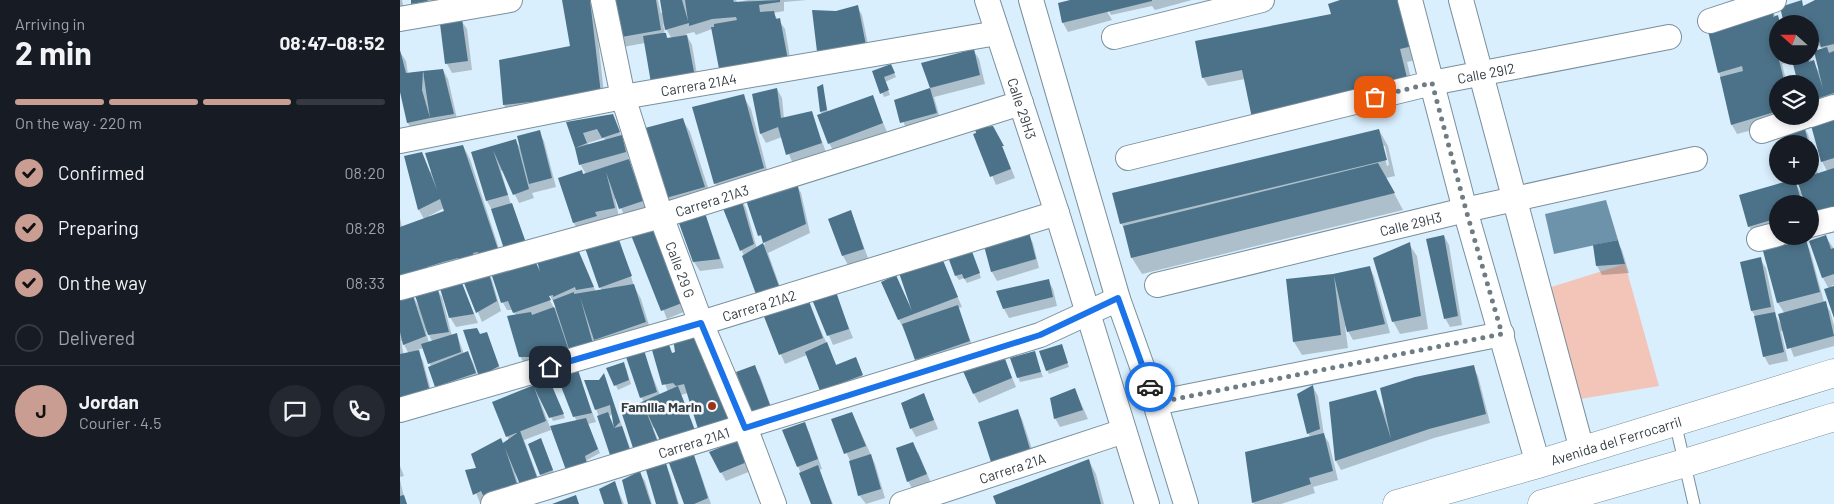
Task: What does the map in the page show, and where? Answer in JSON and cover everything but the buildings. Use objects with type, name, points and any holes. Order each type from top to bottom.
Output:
[{"type":"main road","name":"Avenida del Ferrocarril","points":[[1397,504],[1538,464],[1834,373]]},
{"type":"main road","points":[[1542,504],[1685,463],[1834,417]]},
{"type":"street","points":[[400,18],[510,0]]},
{"type":"street","name":"Calle 29 G","points":[[603,0],[623,98],[661,216],[701,323],[745,428],[774,504]]},
{"type":"street","points":[[1030,0],[1118,298],[1155,403],[1186,504]]},
{"type":"street","points":[[1114,37],[1262,0]]},
{"type":"street","points":[[1410,0],[1466,210],[1538,464]]},
{"type":"street","points":[[1461,0],[1582,450]]},
{"type":"street","points":[[1710,21],[1774,0]]},
{"type":"street","name":"Calle 29H3","points":[[994,2],[997,33],[1058,213],[1147,504]]},
{"type":"street","name":"Carrera 21A4","points":[[401,137],[997,33]]},
{"type":"street","name":"Calle 29I2","points":[[1128,158],[1432,83],[1669,37]]},
{"type":"street","name":"Carrera 21A3","points":[[400,288],[661,216],[1021,103]]},
{"type":"street","points":[[1819,112],[1834,107]]},
{"type":"street","points":[[1762,131],[1780,125]]},
{"type":"street","name":"Calle 29H3","points":[[1157,285],[1466,210],[1694,159]]},
{"type":"street","name":"Carrera 21A2","points":[[400,410],[701,323],[1058,213]]},
{"type":"street","points":[[1819,223],[1834,219]]},
{"type":"street","name":"Carrera 21A1","points":[[493,504],[745,428],[1040,335],[1118,298]]},
{"type":"street","points":[[1155,403],[1502,334]]},
{"type":"street","name":"Carrera 21A","points":[[902,504],[1124,431]]},
{"type":"lane","points":[[1675,422],[1694,504]]},
{"type":"shaded area","points":[[1625,264],[1659,386],[1574,400],[1548,288]]},
{"type":"water","points":[[1606,200],[1618,240],[1554,254],[1545,214]]},
{"type":"way so far","points":[[1150,387],[1155,403],[1502,334],[1432,83],[1375,97]]},
{"type":"place","name":"Familia Marin","points":[[712,406]]},
{"type":"route","points":[[550,367],[701,323],[745,428],[1040,335],[1118,298],[1150,387]]}]
